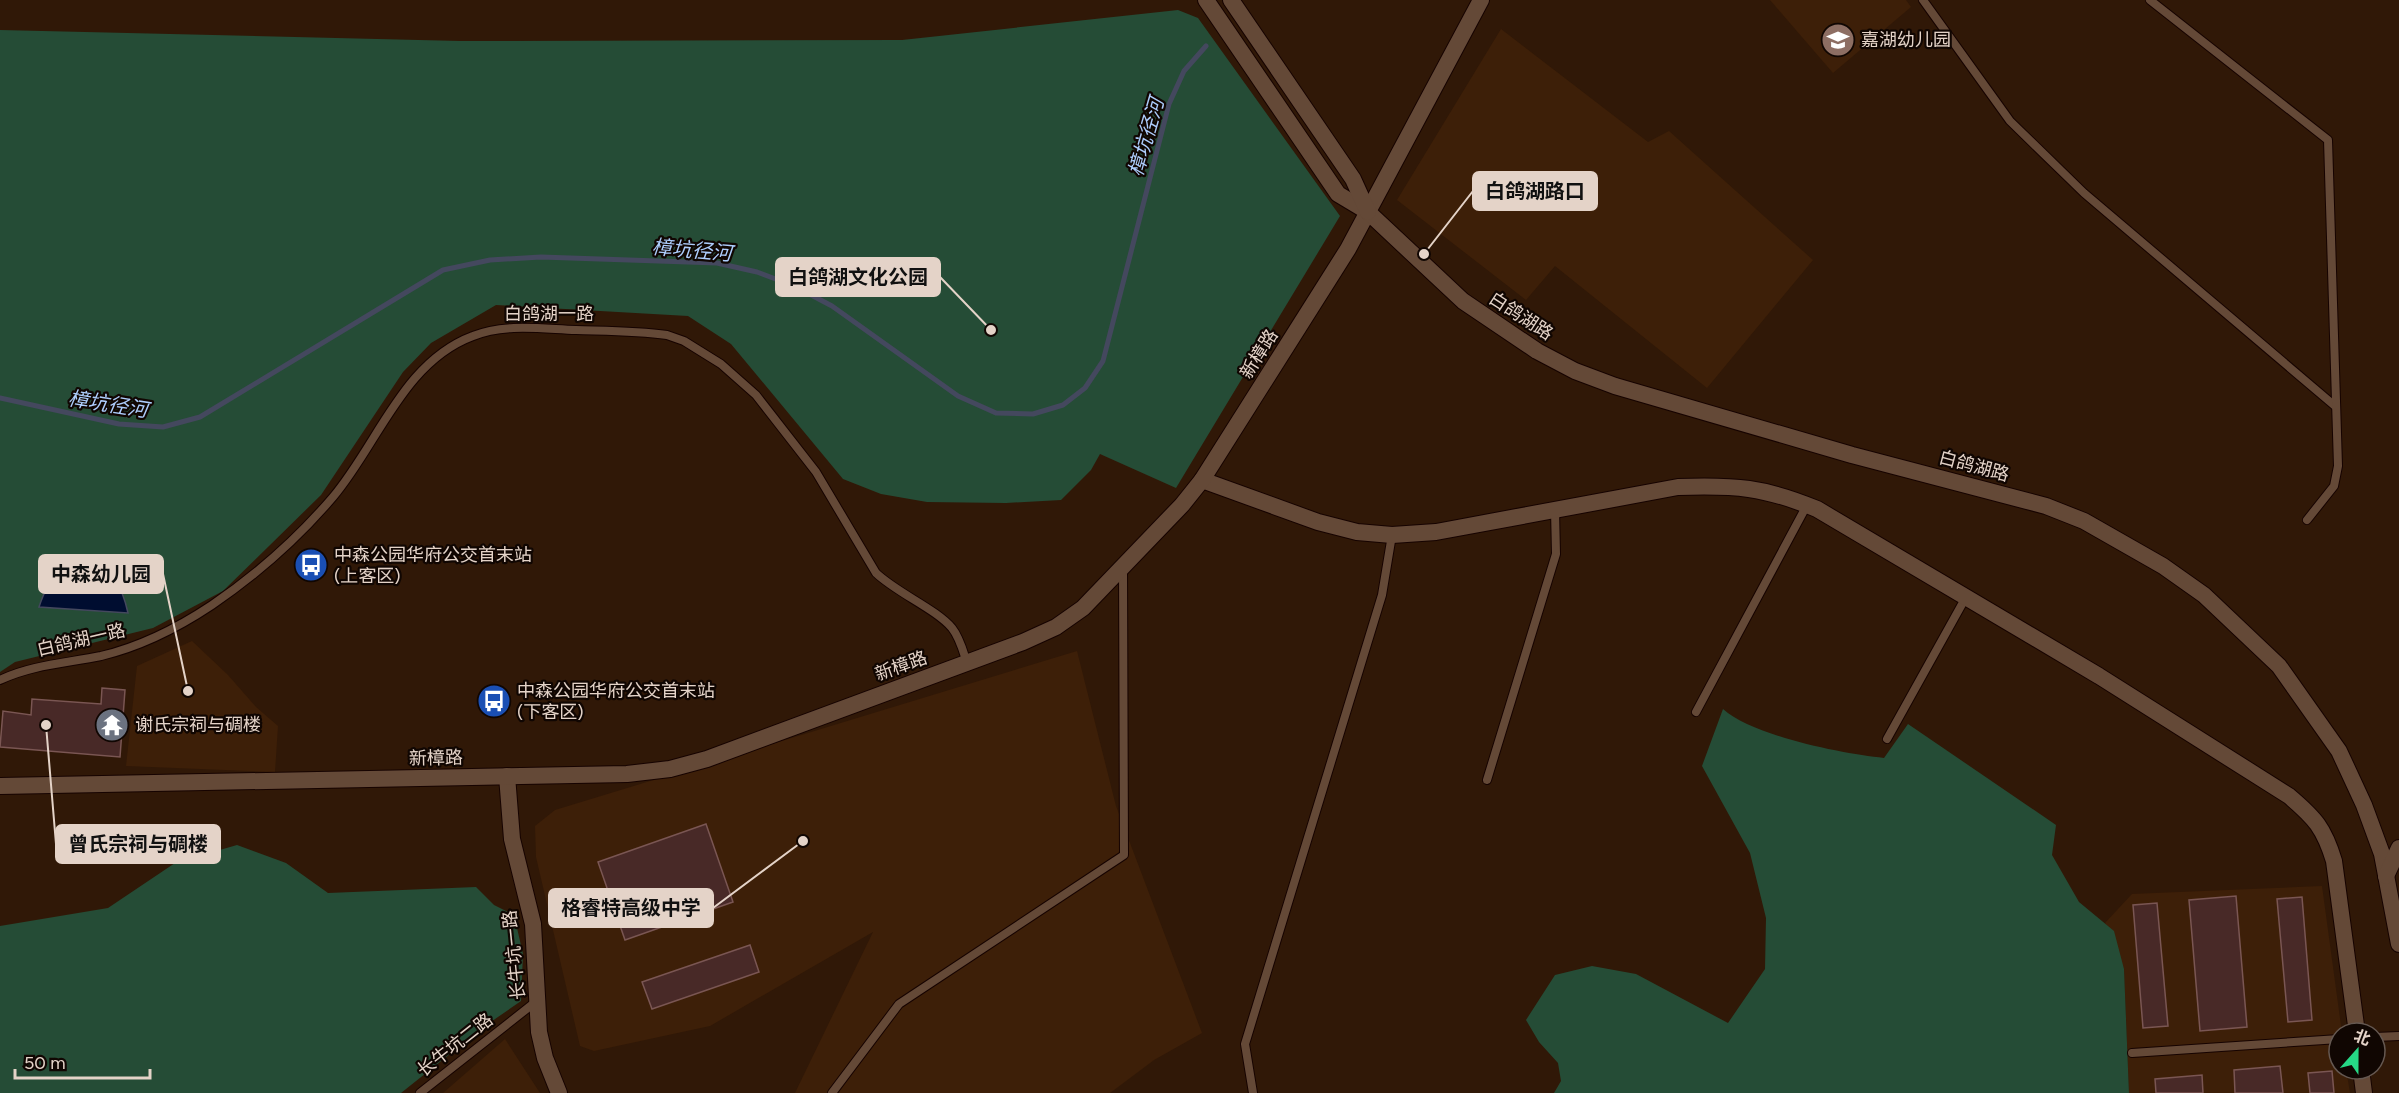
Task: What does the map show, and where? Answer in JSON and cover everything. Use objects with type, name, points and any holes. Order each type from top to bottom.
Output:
[{"type":"street","name":"白鸽湖路","points":[[1231,0],[1353,179],[1368,212]]},
{"type":"street","name":"新樟路","points":[[0,786],[627,774],[707,759],[967,663],[1056,627],[1083,608],[1182,506],[1202,480],[1348,249],[1481,0]]},
{"type":"street","name":"白鸽湖路","points":[[1207,4],[1338,194],[1368,212],[1463,301],[1537,351],[1575,371],[1615,386],[1852,455],[2046,506],[2084,521],[2163,566],[2204,595],[2279,666],[2339,751],[2364,805],[2382,854],[2397,921],[2399,944]]},
{"type":"street","points":[[1202,480],[1318,522],[1358,532],[1392,535],[1436,532],[1678,487],[1752,488],[1784,495],[1807,505],[2129,695],[2289,796],[2310,813],[2326,835],[2334,861],[2355,1021]]},
{"type":"street","name":"长牛坑一路","points":[[507,777],[512,839],[533,924],[540,1032],[545,1058],[559,1093]]},
{"type":"street","points":[[2386,876],[2399,848]]},
{"type":"lane","points":[[1923,0],[2010,121],[2084,193],[2335,406]]},
{"type":"lane","points":[[2150,0],[2328,140],[2338,466],[2334,486],[2307,520]]},
{"type":"lane","name":"白鸽湖一路","points":[[0,680],[32,668],[129,648],[157,636],[210,606],[248,579],[285,547],[334,496],[400,398],[437,357],[474,335],[514,328],[667,334],[684,341],[721,364],[756,395],[816,472],[876,573],[890,586],[939,617],[952,628],[960,642],[967,663]]},
{"type":"lane","points":[[1696,712],[1807,505]]},
{"type":"lane","points":[[1487,780],[1556,554],[1555,510]]},
{"type":"lane","points":[[1253,1093],[1245,1044],[1382,596],[1392,535]]},
{"type":"lane","points":[[832,1093],[899,1004],[1124,855],[1123,567]]},
{"type":"lane","points":[[1887,739],[1966,597]]},
{"type":"lane","name":"长牛坑二路","points":[[420,1093],[538,1000]]},
{"type":"lane","points":[[2132,1053],[2327,1040]]},
{"type":"shaded area","name":"嘉湖幼儿园","points":[[1770,0],[1906,0],[1911,7],[1833,73]]},
{"type":"shaded area","points":[[1501,29],[1648,142],[1669,131],[1813,260],[1707,388],[1555,266],[1526,300],[1397,200]]},
{"type":"shaded area","points":[[192,641],[228,675],[256,707],[278,726],[275,772],[126,766],[137,666]]},
{"type":"shaded area","points":[[1077,651],[1116,806],[1202,1033],[1154,1060],[1110,1093],[795,1093],[873,932],[710,1026],[594,1051],[580,1046],[536,857],[535,826],[555,810]]},
{"type":"shaded area","points":[[2322,886],[2340,1021],[2327,1021],[2327,1081],[2348,1081],[2350,1093],[2129,1093],[2124,969],[2105,923],[2132,894]]},
{"type":"shaded area","points":[[505,1039],[540,1093],[443,1093]]},
{"type":"green space","points":[[1178,10],[1198,18],[1340,216],[1176,488],[1100,454],[1091,470],[1061,500],[1006,503],[927,502],[881,494],[843,479],[731,344],[688,316],[496,305],[431,343],[403,372],[321,495],[223,591],[153,628],[15,662],[0,672],[0,30],[460,41],[902,40]]},
{"type":"green space","points":[[1723,709],[1737,719],[1755,727],[1799,742],[1884,758],[1908,724],[2056,825],[2052,855],[2079,902],[2114,931],[2124,969],[2129,1093],[1554,1093],[1561,1081],[1558,1063],[1539,1042],[1526,1020],[1555,975],[1592,966],[1636,974],[1728,1023],[1765,969],[1766,918],[1750,853],[1702,766]]},
{"type":"green space","points":[[237,845],[286,863],[328,893],[476,887],[494,905],[514,915],[523,954],[521,1001],[485,1026],[401,1093],[0,1093],[0,926],[108,908],[175,863]]},
{"type":"water","points":[[89,566],[112,578],[120,589],[128,613],[39,607],[47,588],[56,576],[69,569]]},
{"type":"building","points":[[102,688],[125,690],[120,757],[0,747],[3,711],[31,715],[32,699],[101,704]]},
{"type":"building","points":[[706,824],[733,902],[625,940],[598,862]]},
{"type":"building","points":[[2236,896],[2247,1027],[2200,1031],[2189,900]]},
{"type":"building","points":[[2302,897],[2312,1020],[2288,1022],[2277,899]]},
{"type":"building","points":[[2157,903],[2168,1026],[2143,1028],[2133,905]]},
{"type":"building","points":[[750,945],[759,972],[652,1009],[642,982]]},
{"type":"building","points":[[2280,1066],[2283,1093],[2235,1093],[2234,1070]]},
{"type":"building","points":[[2327,1071],[2327,1081],[2333,1081],[2334,1093],[2310,1093],[2308,1073]]},
{"type":"building","points":[[2202,1075],[2203,1093],[2156,1093],[2155,1079]]},
{"type":"waterway","name":"樟坑径河","points":[[0,398],[119,424],[163,427],[200,417],[443,270],[490,260],[541,257],[717,263],[757,272],[794,286],[832,306],[958,396],[996,413],[1033,414],[1063,405],[1085,388],[1103,361],[1169,104],[1184,71],[1206,46]]},
{"type":"place","name":"嘉湖幼儿园","points":[[1838,40]]},
{"type":"place","name":"白鸽湖路口","points":[[1424,254]]},
{"type":"place","name":"白鸽湖文化公园","points":[[991,330]]},
{"type":"place","name":"中森公园华府公交首末站 (上客区)","points":[[311,565]]},
{"type":"place","name":"中森幼儿园","points":[[188,691]]},
{"type":"place","name":"中森公园华府公交首末站 (下客区)","points":[[494,701]]},
{"type":"place","name":"曾氏宗祠与碉楼","points":[[46,725]]},
{"type":"place","name":"谢氏宗祠与碉楼","points":[[112,725]]},
{"type":"place","name":"格睿特高级中学","points":[[803,841]]}]
